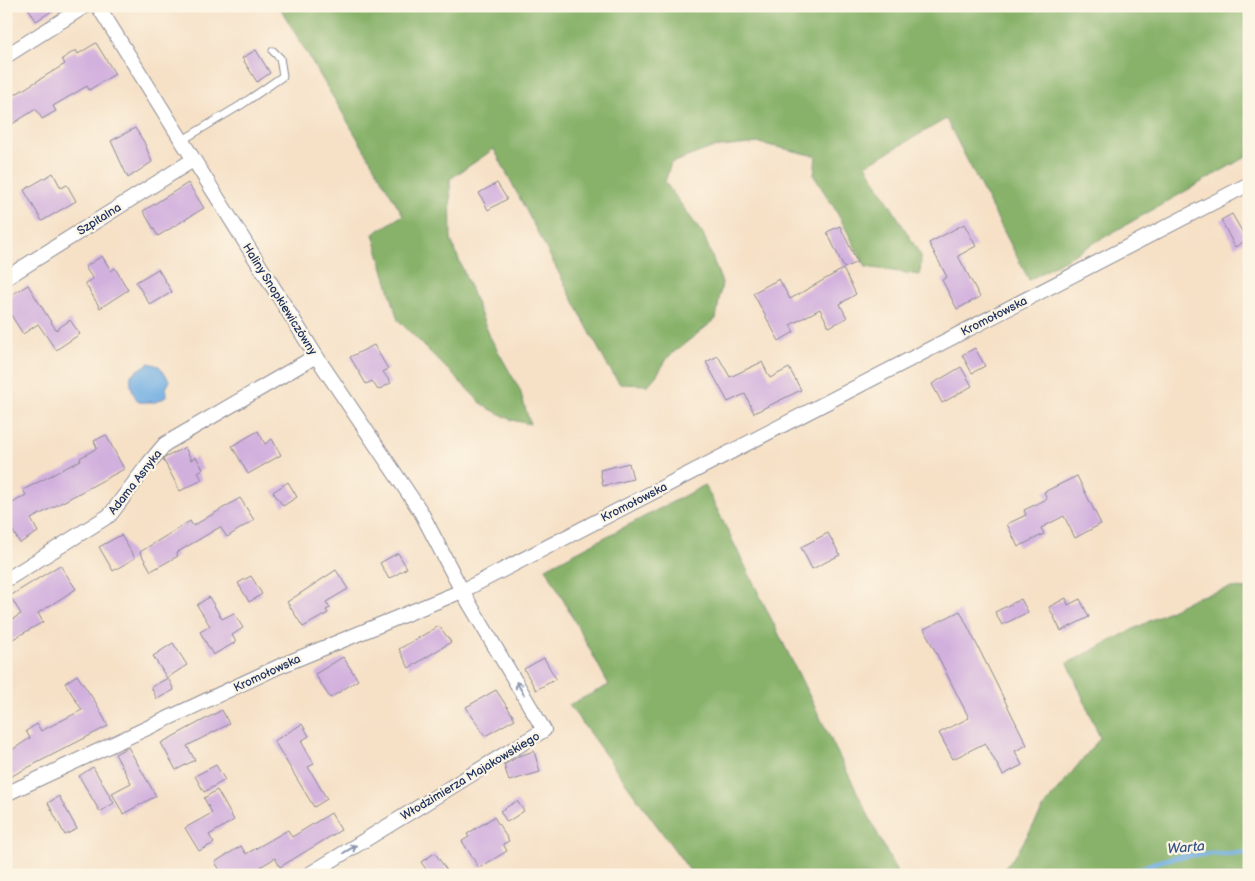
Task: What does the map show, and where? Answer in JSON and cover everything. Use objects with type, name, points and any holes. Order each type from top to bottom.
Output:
[{"type":"street","points":[[6,56],[85,6]]},
{"type":"street","name":"Haliny Snopkiewiczówny","points":[[98,6],[180,141],[316,356],[420,512],[462,591]]},
{"type":"street","name":"Szpitalna","points":[[6,278],[193,160]]},
{"type":"street","name":"Kromołowska","points":[[6,794],[280,666],[462,591],[1249,184]]},
{"type":"street","name":"Adama Asnyka","points":[[6,580],[110,515],[165,444],[316,356]]},
{"type":"street","name":"Włodzimierza Majakowskiego","points":[[308,875],[544,730],[462,591]]},
{"type":"lane","points":[[180,141],[242,105],[283,76],[280,58],[273,51]]},
{"type":"green space","points":[[279,6],[1249,6],[1249,155],[1029,280],[946,119],[866,165],[921,256],[920,275],[866,267],[835,209],[814,176],[816,156],[759,143],[711,148],[671,163],[665,182],[704,236],[722,283],[716,319],[669,356],[648,385],[620,384],[606,363],[494,149],[450,179],[451,240],[490,337],[520,390],[530,424],[512,420],[484,406],[398,320],[373,234],[403,215]]},
{"type":"green space","points":[[705,485],[898,875],[693,875],[569,705],[609,685],[546,568]]},
{"type":"green space","points":[[1231,588],[1249,589],[1249,875],[999,875],[1017,853],[1046,804],[1100,738],[1068,663],[1194,598]]},
{"type":"water","points":[[149,363],[159,366],[170,381],[166,388],[166,397],[156,402],[139,402],[132,390],[131,375]]},
{"type":"building","points":[[27,6],[60,6],[36,21]]},
{"type":"building","points":[[96,43],[115,74],[89,90],[87,86],[53,106],[56,111],[42,119],[36,109],[6,128],[6,100],[65,64],[62,59],[76,50],[78,54]]},
{"type":"building","points":[[256,50],[270,73],[257,82],[242,58]]},
{"type":"building","points":[[135,128],[144,142],[152,162],[128,178],[111,141]]},
{"type":"building","points":[[53,173],[61,188],[67,185],[76,201],[42,221],[24,190]]},
{"type":"building","points":[[188,183],[204,208],[158,236],[143,211]]},
{"type":"building","points":[[497,183],[507,199],[488,210],[479,193]]},
{"type":"building","points":[[1232,214],[1247,240],[1235,247],[1221,220]]},
{"type":"building","points":[[964,224],[976,246],[958,256],[980,297],[957,309],[942,280],[947,277],[929,243]]},
{"type":"building","points":[[840,226],[857,262],[844,268],[827,232]]},
{"type":"building","points":[[102,256],[111,271],[115,268],[128,290],[100,308],[85,283],[93,279],[85,267]]},
{"type":"building","points":[[158,269],[172,292],[150,305],[136,282]]},
{"type":"building","points":[[843,269],[856,294],[840,304],[847,318],[829,327],[820,309],[790,325],[794,332],[779,341],[753,293],[779,279],[790,299]]},
{"type":"building","points":[[28,285],[56,330],[70,320],[80,334],[56,350],[38,324],[23,334],[6,307],[6,298]]},
{"type":"building","points":[[374,345],[388,369],[383,372],[391,383],[378,390],[372,381],[366,384],[350,357]]},
{"type":"building","points":[[975,348],[985,366],[972,373],[962,355]]},
{"type":"building","points":[[718,356],[730,377],[762,362],[770,378],[789,368],[801,390],[754,413],[745,394],[728,402],[706,362]]},
{"type":"building","points":[[961,367],[972,386],[942,403],[932,384]]},
{"type":"building","points":[[258,431],[265,444],[272,439],[281,455],[248,474],[232,446]]},
{"type":"building","points":[[106,435],[124,469],[31,519],[38,532],[20,543],[6,520],[6,507],[26,495],[23,490],[81,460],[80,458],[97,448],[94,441]]},
{"type":"building","points":[[185,447],[191,460],[196,457],[203,469],[198,472],[202,480],[180,491],[163,459]]},
{"type":"building","points":[[629,463],[633,479],[603,486],[600,470]]},
{"type":"building","points":[[1077,476],[1101,524],[1075,538],[1064,516],[1041,528],[1044,534],[1018,547],[1007,524],[1026,515],[1024,510],[1047,499],[1044,492]]},
{"type":"building","points":[[288,482],[297,497],[283,506],[273,492]]},
{"type":"building","points":[[240,498],[254,520],[227,537],[220,527],[176,553],[178,556],[151,571],[140,552],[190,521],[193,526]]},
{"type":"building","points":[[828,533],[840,555],[812,569],[801,547]]},
{"type":"building","points":[[121,535],[135,558],[113,571],[99,547]]},
{"type":"building","points":[[398,553],[407,568],[389,579],[380,563]]},
{"type":"building","points":[[60,565],[76,589],[38,613],[43,622],[6,643],[6,623],[21,614],[10,596]]},
{"type":"building","points":[[336,570],[348,589],[326,602],[330,608],[326,610],[328,613],[303,627],[287,602]]},
{"type":"building","points":[[251,576],[262,594],[249,602],[238,583]]},
{"type":"building","points":[[209,597],[222,619],[234,613],[243,628],[232,635],[236,642],[213,655],[200,632],[210,626],[197,605]]},
{"type":"building","points":[[1066,598],[1068,605],[1080,599],[1089,617],[1061,631],[1049,607]]},
{"type":"building","points":[[1021,599],[1028,612],[1002,625],[995,612]]},
{"type":"building","points":[[960,611],[1027,745],[1015,751],[1022,765],[1003,775],[985,743],[953,759],[939,733],[969,718],[924,629]]},
{"type":"building","points":[[439,626],[451,642],[409,668],[399,649]]},
{"type":"building","points":[[173,643],[187,665],[167,678],[153,656]]},
{"type":"building","points":[[343,657],[358,680],[330,698],[315,674]]},
{"type":"building","points":[[544,658],[556,679],[536,690],[524,669]]},
{"type":"building","points":[[77,675],[96,703],[108,726],[6,779],[6,754],[30,738],[26,731],[37,724],[41,731],[82,710],[65,683]]},
{"type":"building","points":[[168,678],[174,690],[157,699],[151,687]]},
{"type":"building","points":[[496,690],[515,719],[485,736],[466,707]]},
{"type":"building","points":[[222,710],[229,724],[187,746],[195,760],[176,770],[161,743]]},
{"type":"building","points":[[302,724],[309,736],[301,741],[314,764],[308,767],[327,799],[314,807],[274,741]]},
{"type":"building","points":[[128,747],[156,796],[123,814],[112,793],[131,783],[115,754]]},
{"type":"building","points":[[534,751],[540,772],[509,781],[504,765],[519,756]]},
{"type":"building","points":[[216,765],[225,780],[204,792],[195,776]]},
{"type":"building","points":[[93,767],[114,803],[100,812],[79,776]]},
{"type":"building","points":[[217,790],[234,820],[209,835],[214,843],[199,851],[185,828],[212,813],[204,798]]},
{"type":"building","points":[[59,796],[77,829],[65,835],[48,803]]},
{"type":"building","points":[[517,801],[524,811],[507,822],[500,811]]},
{"type":"building","points":[[331,813],[341,830],[280,867],[275,858],[247,875],[223,875],[215,862],[241,846],[246,854],[288,830],[292,837]]},
{"type":"building","points":[[494,817],[509,841],[503,844],[507,851],[479,868],[462,841],[469,837],[467,834]]},
{"type":"building","points":[[435,853],[450,875],[430,875],[421,862]]},
{"type":"waterway","name":"Warta","points":[[1129,875],[1143,867],[1172,858],[1202,854],[1249,853]]}]
